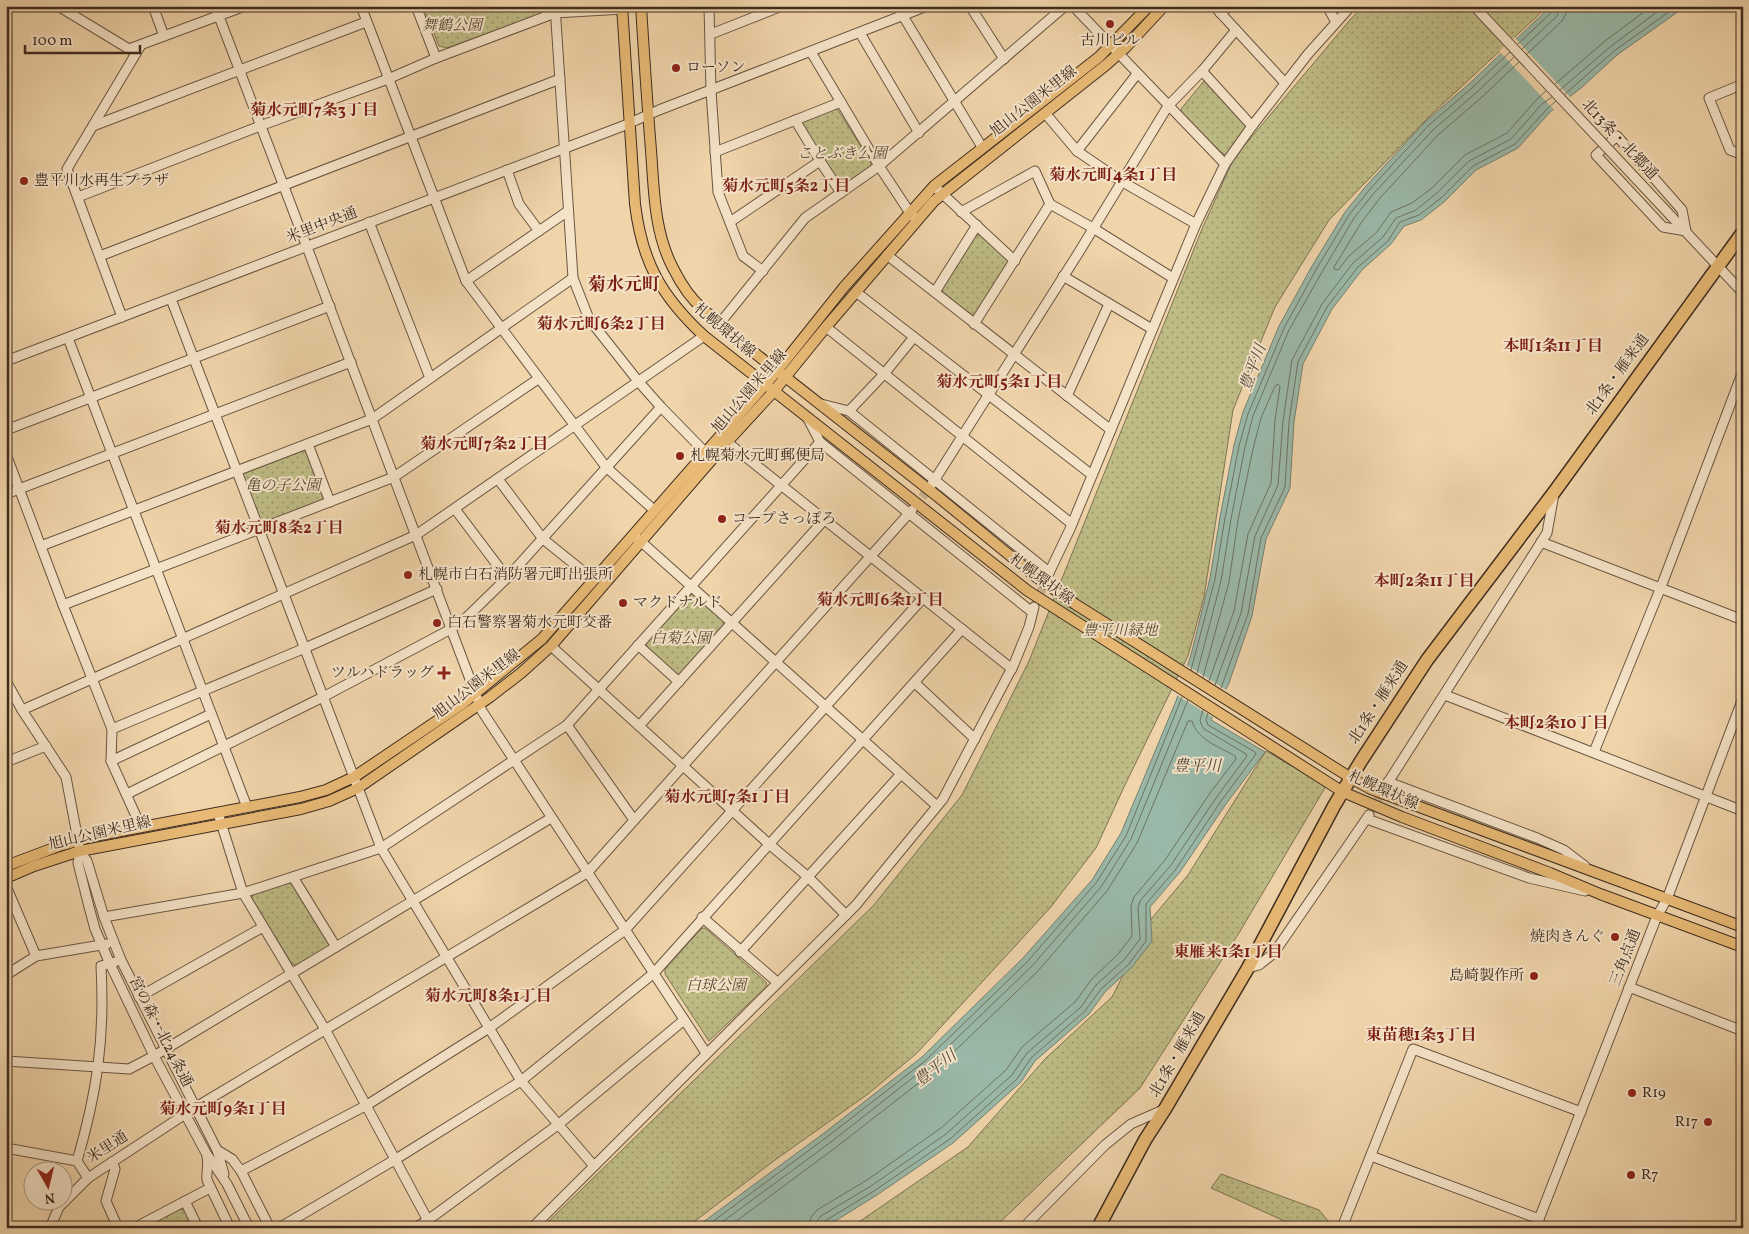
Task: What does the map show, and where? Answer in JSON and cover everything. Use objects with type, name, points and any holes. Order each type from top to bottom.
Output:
[{"type":"highway","name":"北1条・雁来通","points":[[1098,1228],[1145,1140],[1248,968],[1351,778],[1427,660],[1555,491],[1743,232]]},
{"type":"main road","name":"札幌環状線","points":[[640,6],[647,116],[657,222],[661,238],[672,267],[680,281],[701,308],[720,322],[733,336],[821,404],[1034,576],[1075,604],[1351,778],[1371,789],[1743,928]]},
{"type":"main road","name":"旭山公園米里線","points":[[6,878],[79,846],[96,836],[309,795],[335,786],[354,777],[462,704],[542,638],[594,580],[637,538],[774,391],[781,374],[844,288],[914,217],[1106,65],[1114,50],[1149,6]]},
{"type":"main road","name":"旭山公園米里線","points":[[6,866],[60,846],[79,846],[221,824],[313,806],[329,801],[358,788],[480,704],[521,673],[551,646],[637,538],[654,510],[765,384],[781,374],[826,327],[887,255],[934,186],[1100,57],[1114,50],[1125,48],[1164,6]]},
{"type":"main road","name":"札幌環状線","points":[[622,8],[638,228],[654,274],[669,300],[704,336],[1028,591],[1343,792],[1600,894],[1743,947]]},
{"type":"street","points":[[58,6],[129,49],[245,6]]},
{"type":"street","points":[[153,6],[164,36]]},
{"type":"street","points":[[215,6],[482,711],[706,1053]]},
{"type":"street","points":[[361,6],[466,281],[606,467],[654,510]]},
{"type":"street","points":[[416,6],[436,58]]},
{"type":"street","points":[[709,6],[718,192],[743,256],[763,271]]},
{"type":"street","points":[[711,34],[782,6]]},
{"type":"street","points":[[897,6],[982,147]]},
{"type":"street","name":"米里中央通","points":[[6,361],[630,123],[927,6]]},
{"type":"street","points":[[970,6],[1004,59]]},
{"type":"street","points":[[720,322],[805,218],[879,166],[1065,6]]},
{"type":"street","points":[[1073,6],[1225,164]]},
{"type":"street","points":[[1230,6],[1217,10],[1285,83]]},
{"type":"street","points":[[1327,6],[1336,22]]},
{"type":"street","points":[[821,404],[849,411],[1049,574],[1072,524],[1196,224],[1225,164],[1285,83],[1351,6]]},
{"type":"street","name":"北13条・北郷通","points":[[1474,6],[1743,293]]},
{"type":"street","points":[[78,197],[260,126],[388,79],[555,10],[622,8]]},
{"type":"street","points":[[555,10],[573,278],[589,318],[661,408],[705,452]]},
{"type":"street","points":[[94,126],[366,22]]},
{"type":"street","points":[[934,482],[1064,276],[1168,106],[1202,71],[1236,30]]},
{"type":"street","points":[[860,33],[918,132]]},
{"type":"street","points":[[122,317],[68,169],[141,45]]},
{"type":"street","points":[[811,52],[879,166],[914,217]]},
{"type":"street","points":[[1202,71],[1252,126]]},
{"type":"street","points":[[1077,150],[1137,74]]},
{"type":"street","points":[[100,256],[283,184],[560,80]]},
{"type":"street","points":[[1743,84],[1709,98],[1730,150],[1738,153],[1743,151]]},
{"type":"street","points":[[716,152],[841,102]]},
{"type":"street","points":[[1045,113],[1077,150],[1122,181],[1196,224]]},
{"type":"street","points":[[795,120],[841,193]]},
{"type":"street","points":[[1617,136],[1682,210],[1686,231],[1662,227],[1596,155],[1617,136]]},
{"type":"street","points":[[730,222],[820,160]]},
{"type":"street","points":[[507,170],[519,204],[539,231]]},
{"type":"street","points":[[961,212],[1035,170],[1050,204],[1093,228],[1173,278]]},
{"type":"street","points":[[934,186],[1015,261]]},
{"type":"street","points":[[974,324],[1050,204]]},
{"type":"street","points":[[466,281],[568,211]]},
{"type":"street","points":[[369,222],[430,378]]},
{"type":"street","points":[[935,292],[977,225]]},
{"type":"street","points":[[887,255],[1111,430]]},
{"type":"street","points":[[1064,276],[1152,329]]},
{"type":"street","points":[[41,546],[134,512],[372,419],[573,278]]},
{"type":"street","points":[[856,292],[1092,475]]},
{"type":"street","points":[[171,299],[381,848],[521,1081],[594,1166]]},
{"type":"street","points":[[1067,396],[1108,304]]},
{"type":"street","points":[[6,430],[330,306]]},
{"type":"street","points":[[826,327],[1072,524]]},
{"type":"street","points":[[22,710],[416,535],[704,336]]},
{"type":"street","points":[[849,411],[884,374],[914,337]]},
{"type":"street","points":[[68,338],[222,746],[247,807]]},
{"type":"street","points":[[6,494],[351,362]]},
{"type":"street","points":[[1594,752],[1661,588],[1743,371]]},
{"type":"street","points":[[63,605],[394,477],[538,379]]},
{"type":"street","points":[[127,794],[323,697],[451,629],[468,616],[507,578],[661,408]]},
{"type":"street","points":[[532,1228],[856,905],[942,799],[1012,669],[1029,627],[1033,610],[820,442],[806,415]]},
{"type":"street","points":[[727,442],[1012,669]]},
{"type":"street","points":[[104,917],[243,893],[381,848],[567,724],[820,442]]},
{"type":"street","points":[[308,444],[330,502]]},
{"type":"street","points":[[6,454],[112,729],[111,761],[141,828]]},
{"type":"street","points":[[498,479],[543,538],[594,580]]},
{"type":"street","points":[[1555,491],[1547,532],[1388,783],[1537,838],[1564,850],[1588,869]]},
{"type":"street","points":[[454,509],[507,578]]},
{"type":"street","name":"米里通","points":[[50,1228],[59,1207],[88,1178],[112,1162],[196,1107],[326,1031],[587,873],[911,512]]},
{"type":"street","points":[[639,726],[825,519]]},
{"type":"street","points":[[637,538],[937,806]]},
{"type":"street","points":[[1541,542],[1743,620]]},
{"type":"street","points":[[112,729],[304,648],[436,589]]},
{"type":"street","points":[[241,1171],[367,1105],[489,1028],[625,930],[923,598]]},
{"type":"street","points":[[279,1228],[396,1159],[521,1081],[654,974],[962,629]]},
{"type":"street","points":[[638,645],[678,682]]},
{"type":"street","points":[[551,646],[769,844],[807,876],[846,915]]},
{"type":"street","points":[[6,681],[22,710],[66,777],[79,846]]},
{"type":"street","points":[[914,682],[975,739]]},
{"type":"street","points":[[1445,695],[1743,811]]},
{"type":"street","name":"三角点通","points":[[1538,1224],[1657,916],[1667,899],[1702,807],[1704,796],[1743,698]]},
{"type":"street","points":[[111,761],[211,714]]},
{"type":"street","points":[[567,724],[634,820]]},
{"type":"street","points":[[6,762],[46,746]]},
{"type":"street","points":[[740,952],[901,774]]},
{"type":"street","points":[[218,813],[243,893],[326,1031],[430,1224]]},
{"type":"street","points":[[1248,968],[1259,965],[1274,953],[1368,817],[1529,878],[1600,894]]},
{"type":"street","points":[[6,1061],[129,1069],[166,1049],[551,818]]},
{"type":"street","name":"宮の森・北24条通","points":[[79,846],[87,861],[104,917],[121,960],[217,1150],[227,1184]]},
{"type":"street","name":"宮の森・北24条通","points":[[79,846],[78,863],[89,907],[110,964],[154,1056],[206,1153],[227,1184]]},
{"type":"street","points":[[293,877],[336,947]]},
{"type":"street","points":[[6,886],[36,956]]},
{"type":"street","points":[[702,918],[777,982]]},
{"type":"street","points":[[139,997],[263,927]]},
{"type":"street","points":[[6,975],[36,956],[114,943]]},
{"type":"street","points":[[76,1161],[93,1100],[99,1067],[102,1034],[101,966],[121,960]]},
{"type":"street","points":[[1629,988],[1743,1031]]},
{"type":"street","points":[[415,1228],[430,1224],[559,1124],[684,1020]]},
{"type":"street","points":[[1350,1228],[1343,1225],[1413,1049],[1581,1112]]},
{"type":"street","points":[[1023,1228],[1105,1145],[1131,1124],[1165,1109]]},
{"type":"street","points":[[6,1148],[76,1161],[88,1178]]},
{"type":"street","points":[[217,1150],[232,1158],[241,1171],[270,1228]]},
{"type":"street","points":[[206,1153],[209,1163],[206,1174],[210,1188],[230,1228]]},
{"type":"street","points":[[1371,1156],[1538,1224]]},
{"type":"street","points":[[112,1162],[115,1169],[106,1201],[118,1228]]},
{"type":"street","points":[[227,1184],[249,1228]]},
{"type":"street","points":[[134,1228],[210,1188]]},
{"type":"street","points":[[185,1201],[198,1228]]},
{"type":"green space","name":"舞鶴公園","points":[[423,6],[550,6],[550,10],[447,48],[439,46]]},
{"type":"green space","name":"豊平川緑地","points":[[1363,6],[1548,6],[1430,116],[1329,220],[1275,307],[1233,410],[1204,597],[1188,656],[1096,848],[1050,908],[917,1053],[868,1094],[775,1160],[686,1228],[552,1228],[547,1223],[873,906],[962,795],[1029,661],[1202,229],[1234,158]]},
{"type":"green space","points":[[1204,81],[1249,127],[1227,154],[1224,155],[1182,113],[1181,109]]},
{"type":"green space","name":"ことぶき公園","points":[[835,109],[838,110],[871,162],[871,166],[841,186],[801,125],[802,121]]},
{"type":"green space","points":[[976,235],[980,235],[1008,258],[1009,262],[976,315],[972,316],[943,292],[942,288]]},
{"type":"green space","name":"亀の子公園","points":[[303,450],[306,452],[324,497],[322,500],[264,522],[260,520],[243,477],[244,473]]},
{"type":"green space","name":"白菊公園","points":[[695,594],[724,621],[724,624],[680,674],[677,675],[647,647],[646,643],[690,595]]},
{"type":"green space","points":[[1266,751],[1326,786],[1239,933],[1140,1088],[994,1228],[850,1228],[968,1147],[1045,1059],[1112,997],[1152,918],[1188,875]]},
{"type":"green space","points":[[288,883],[292,884],[329,943],[329,946],[296,965],[292,964],[252,899],[253,894]]},
{"type":"green space","name":"白球公園","points":[[702,928],[705,928],[766,982],[767,986],[709,1041],[665,974],[665,969]]},
{"type":"green space","points":[[1221,1174],[1319,1210],[1334,1228],[1300,1228],[1211,1188]]},
{"type":"green space","points":[[180,1209],[185,1210],[193,1228],[144,1228]]},
{"type":"water","name":"豊平川","points":[[1551,6],[1686,6],[1617,55],[1581,88],[1550,112],[1518,148],[1476,170],[1444,202],[1421,220],[1404,226],[1391,244],[1362,270],[1332,309],[1303,364],[1294,422],[1290,488],[1266,539],[1252,616],[1229,683],[1211,720],[1265,752],[1226,804],[1180,872],[1150,907],[1152,941],[1132,967],[1105,992],[1089,1014],[1035,1061],[1021,1082],[953,1143],[877,1195],[824,1228],[695,1228],[824,1133],[922,1057],[1023,958],[1092,880],[1121,833],[1176,701],[1191,655],[1210,578],[1234,445],[1243,412],[1279,326],[1312,266],[1345,212],[1366,186],[1425,122],[1470,83]]},
{"type":"pier","points":[[1514,37],[1572,99],[1555,111],[1499,51]]},
{"type":"pier","points":[[1185,664],[1228,691],[1214,718],[1175,694]]},
{"type":"tunnel","points":[[914,508],[932,484]]},
{"type":"tunnel","points":[[1034,607],[1047,578]]},
{"type":"tunnel","points":[[1369,815],[1387,784]]},
{"type":"place","name":"古川ビル","points":[[1110,24]]},
{"type":"place","name":"ローソン","points":[[676,68]]},
{"type":"place","name":"豊平川水再生プラザ","points":[[24,181]]},
{"type":"place","name":"札幌菊水元町郵便局","points":[[680,456]]},
{"type":"place","name":"コープさっぽろ","points":[[722,519]]},
{"type":"place","name":"札幌市白石消防署元町出張所","points":[[408,575]]},
{"type":"place","name":"マクドナルド","points":[[623,603]]},
{"type":"place","name":"白石警察署菊水元町交番","points":[[437,623]]},
{"type":"place","name":"ツルハドラッグ","points":[[444,673]]},
{"type":"place","name":"焼肉きんぐ","points":[[1615,937]]},
{"type":"place","name":"島崎製作所","points":[[1534,976]]},
{"type":"place","name":"R19","points":[[1632,1093]]},
{"type":"place","name":"R17","points":[[1708,1122]]},
{"type":"place","name":"R7","points":[[1631,1175]]},
{"type":"district","name":"菊水元町7条3丁目","points":[[314,111]]},
{"type":"district","name":"菊水元町4条1丁目","points":[[1113,176]]},
{"type":"district","name":"菊水元町5条2丁目","points":[[786,187]]},
{"type":"district","name":"菊水元町","points":[[624,285]]},
{"type":"district","name":"菊水元町6条2丁目","points":[[601,325]]},
{"type":"district","name":"本町1条11丁目","points":[[1553,347]]},
{"type":"district","name":"菊水元町5条1丁目","points":[[999,383]]},
{"type":"district","name":"菊水元町7条2丁目","points":[[484,445]]},
{"type":"district","name":"菊水元町8条2丁目","points":[[279,529]]},
{"type":"district","name":"本町2条11丁目","points":[[1424,582]]},
{"type":"district","name":"菊水元町6条1丁目","points":[[880,601]]},
{"type":"district","name":"本町2条10丁目","points":[[1556,724]]},
{"type":"district","name":"菊水元町7条1丁目","points":[[727,798]]},
{"type":"district","name":"東雁来1条1丁目","points":[[1228,953]]},
{"type":"district","name":"菊水元町8条1丁目","points":[[488,997]]},
{"type":"district","name":"東苗穂1条3丁目","points":[[1421,1036]]},
{"type":"district","name":"菊水元町9条1丁目","points":[[223,1110]]}]
